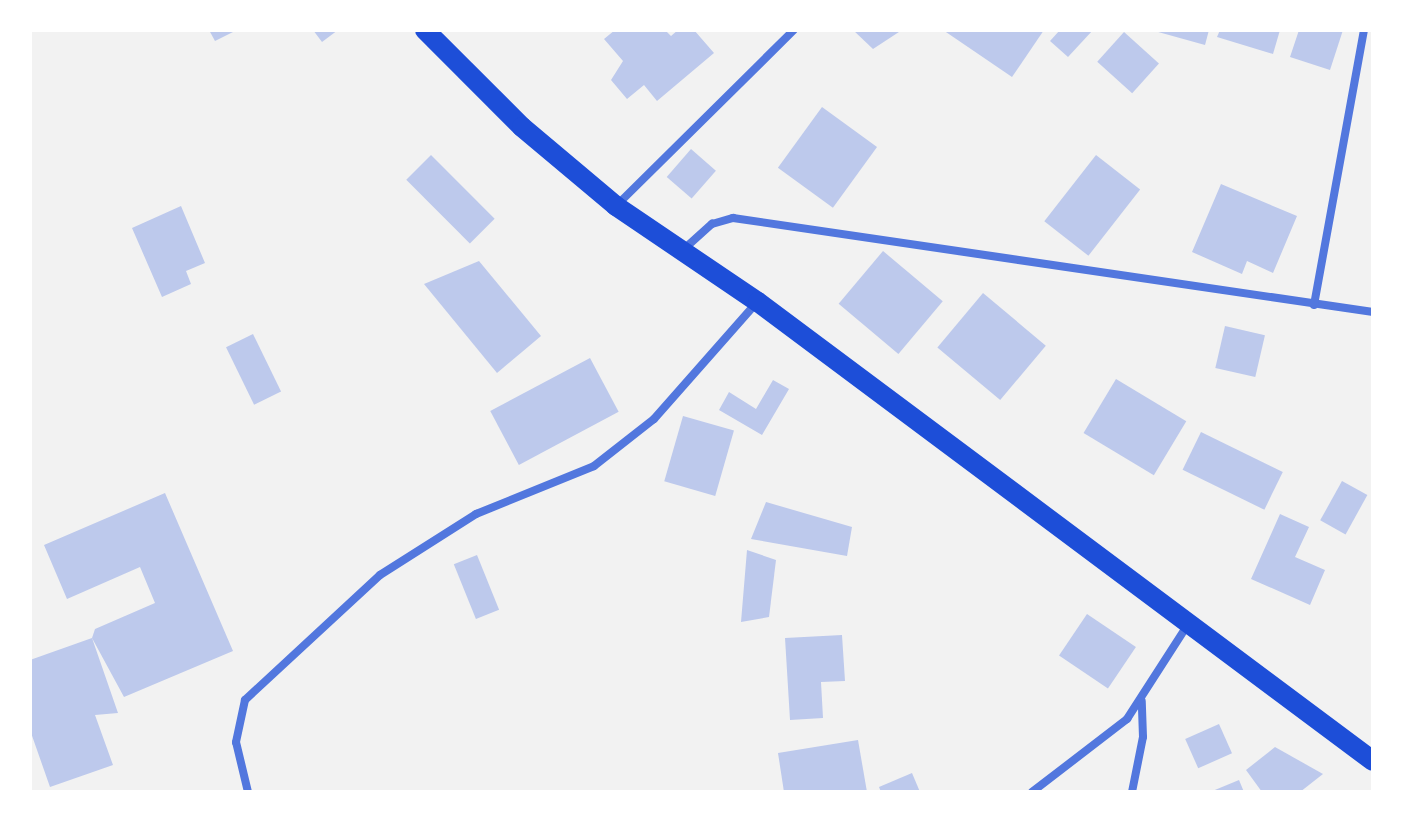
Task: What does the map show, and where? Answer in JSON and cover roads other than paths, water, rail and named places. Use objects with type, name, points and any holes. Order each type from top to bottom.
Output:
[{"type":"main road","points":[[425,30],[522,127],[616,206],[684,249],[758,302],[1187,626],[1373,761]]},
{"type":"street","points":[[616,206],[794,30]]},
{"type":"street","points":[[1314,305],[1364,30]]},
{"type":"street","points":[[684,249],[712,224],[733,218],[1373,312]]},
{"type":"street","points":[[248,792],[236,742],[245,700],[256,689],[380,575],[476,514],[594,466],[654,419],[758,302]]},
{"type":"street","points":[[1032,792],[1127,719],[1187,626]]},
{"type":"street","points":[[1132,792],[1143,737],[1142,700]]}]
